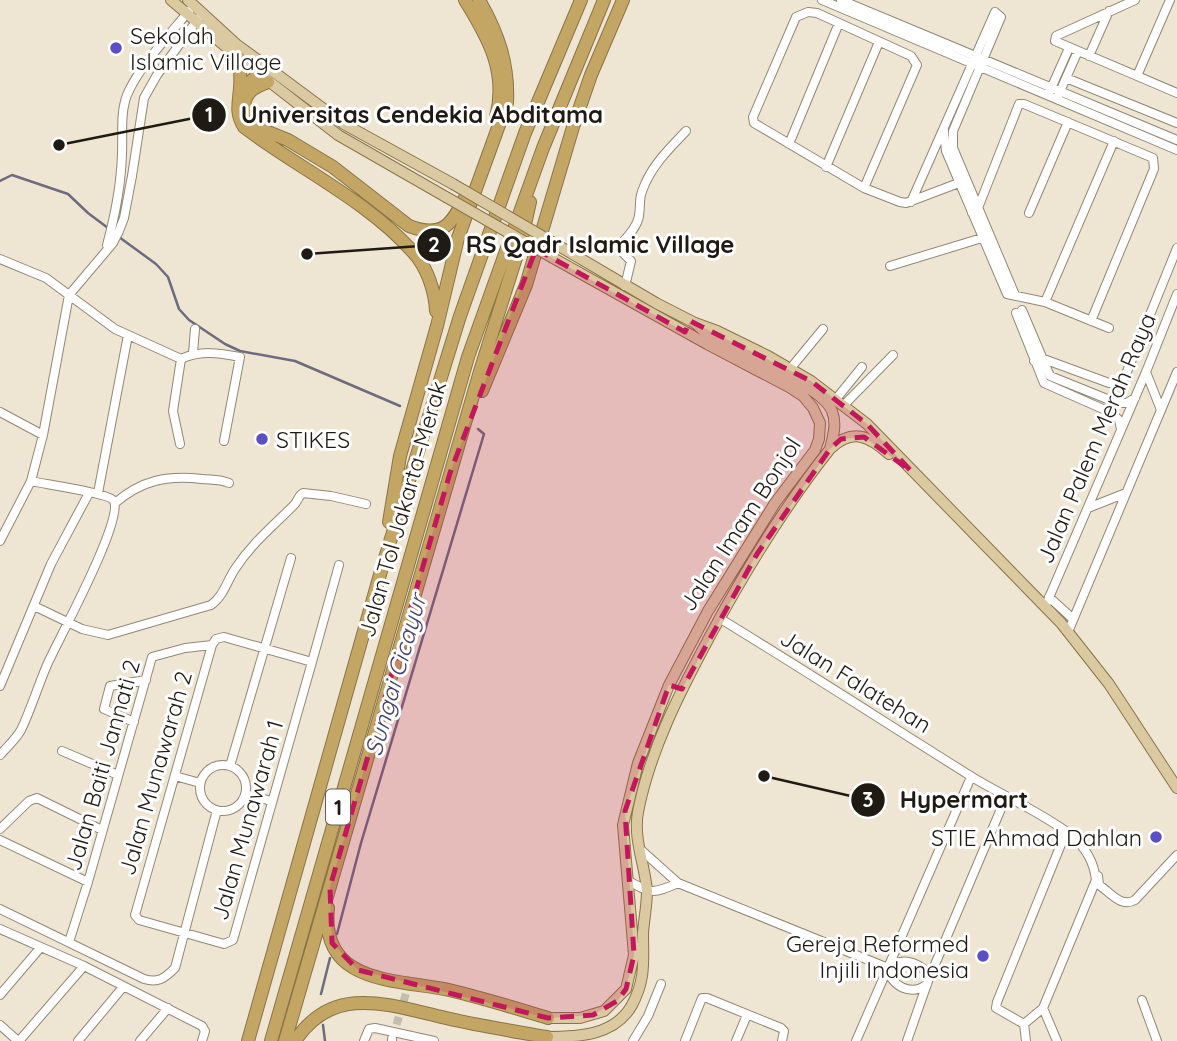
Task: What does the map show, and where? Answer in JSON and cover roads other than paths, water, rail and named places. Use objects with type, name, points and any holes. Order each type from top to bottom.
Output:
[{"type":"highway","points":[[264,78],[246,95],[244,104],[253,123],[333,167],[409,226],[420,230],[443,229],[459,211],[470,188],[490,136],[499,95],[500,75],[492,51],[465,0]]},
{"type":"highway","points":[[381,571],[400,456],[437,326],[458,238],[508,103],[509,81],[501,45],[494,25],[479,0]]},
{"type":"highway","name":"Jalan Tol Jakarta–Merak","points":[[248,1041],[381,571],[460,316],[526,133],[581,0]]},
{"type":"highway","name":"Jalan Tol Jakarta–Merak","points":[[271,1041],[468,358],[543,148],[604,0]]},
{"type":"highway","points":[[450,473],[526,285],[559,168],[583,99],[623,0]]},
{"type":"highway","points":[[239,58],[240,92],[236,108],[244,127],[373,216],[415,253],[431,282],[437,326]]},
{"type":"highway","points":[[240,92],[264,78]]},
{"type":"highway","points":[[285,1041],[450,473],[521,242],[543,148]]},
{"type":"highway","points":[[330,887],[327,920],[332,943],[341,958],[358,970],[384,981],[435,987],[491,1000],[548,1018]]},
{"type":"highway","points":[[296,1041],[316,1017],[334,1007],[363,1002],[383,1003],[547,1037]]},
{"type":"main road","name":"Jalan Imam Bonjol","points":[[171,0],[195,23],[338,135],[552,258],[803,396],[820,422],[815,450],[775,503],[708,611],[669,685],[638,763],[625,811],[624,832],[634,955],[626,989],[604,1011],[580,1018],[548,1018]]},
{"type":"main road","points":[[191,2],[236,44],[344,124],[453,184],[625,286],[790,369],[840,402],[885,440],[911,471]]},
{"type":"main road","points":[[685,332],[693,322]]},
{"type":"main road","points":[[693,322],[712,337],[765,363],[810,390],[829,405],[834,414],[835,429],[830,449]]},
{"type":"main road","points":[[830,449],[841,439],[851,436],[864,437],[876,443],[911,471],[1047,602],[1109,684],[1177,788]]},
{"type":"main road","name":"Jalan Imam Bonjol","points":[[547,1037],[592,1034],[620,1020],[631,1008],[644,971],[643,934],[647,892],[638,847],[638,815],[654,755],[682,689],[719,618],[757,554],[830,449]]},
{"type":"main road","points":[[669,685],[682,689]]},
{"type":"street","points":[[822,0],[977,61]]},
{"type":"street","points":[[841,0],[1150,134],[1177,150]]},
{"type":"street","points":[[1135,0],[1056,36],[1056,43],[1177,93]]},
{"type":"street","points":[[1137,76],[1170,0]]},
{"type":"street","points":[[116,229],[123,109],[127,94],[186,15],[191,2]]},
{"type":"street","points":[[1090,56],[1109,11]]},
{"type":"street","points":[[864,188],[917,65],[911,56],[817,13],[808,12],[796,17],[753,117],[754,124],[864,188],[900,202],[911,202],[963,181]]},
{"type":"street","points":[[963,181],[951,139],[961,100],[995,12],[1001,16],[977,61]]},
{"type":"street","points":[[0,541],[31,481],[43,435],[69,295],[109,244],[116,229],[132,176],[144,99],[157,75],[203,13]]},
{"type":"street","points":[[789,144],[839,23]]},
{"type":"street","points":[[826,167],[879,42]]},
{"type":"street","points":[[1054,94],[1069,48]]},
{"type":"street","points":[[1054,94],[1066,78],[1078,51]]},
{"type":"street","points":[[1066,78],[1177,123]]},
{"type":"street","points":[[127,94],[144,99]]},
{"type":"street","points":[[911,202],[944,128],[961,100]]},
{"type":"street","points":[[997,263],[982,238],[975,210],[1019,104],[1153,158],[1155,165],[1091,321]]},
{"type":"street","points":[[1029,213],[1068,122]]},
{"type":"street","points":[[944,128],[947,151],[963,181],[1011,294],[1045,302],[1109,328]]},
{"type":"street","points":[[625,286],[631,261],[623,253],[621,244],[636,224],[639,214],[638,201],[652,170],[686,131]]},
{"type":"street","points":[[1150,134],[1177,140]]},
{"type":"street","points":[[1045,302],[1114,141]]},
{"type":"street","points":[[890,266],[982,238]]},
{"type":"street","points":[[1038,359],[1119,384],[1124,380],[1177,248]]},
{"type":"street","points":[[0,259],[46,278],[115,329],[181,359]]},
{"type":"street","name":"Jalan Palem Merah Raya","points":[[1073,619],[1047,602],[1177,294]]},
{"type":"street","points":[[1019,311],[1038,359],[1044,383],[1112,414],[1119,420],[1121,429]]},
{"type":"street","points":[[193,353],[195,329]]},
{"type":"street","points":[[790,369],[823,329]]},
{"type":"street","points":[[0,686],[51,564],[94,493],[128,335]]},
{"type":"street","points":[[181,359],[193,353],[216,352],[240,357],[224,440]]},
{"type":"street","points":[[840,402],[893,355]]},
{"type":"street","points":[[180,444],[173,411],[181,359]]},
{"type":"street","points":[[1038,359],[1050,376],[1056,379],[1117,403],[1126,403],[1135,398]]},
{"type":"street","points":[[840,402],[862,367]]},
{"type":"street","points":[[1146,372],[1161,410]]},
{"type":"street","points":[[1068,632],[1177,372]]},
{"type":"street","points":[[0,412],[43,435]]},
{"type":"street","points":[[113,500],[161,478],[215,479],[229,483]]},
{"type":"street","points":[[31,481],[94,493],[113,500]]},
{"type":"street","points":[[1088,509],[1126,493]]},
{"type":"street","points":[[34,606],[71,619],[82,629],[108,635],[211,605],[217,600],[257,538],[295,504],[300,494],[331,496],[366,504]]},
{"type":"street","points":[[0,755],[20,733],[48,662],[97,561],[114,514],[113,500]]},
{"type":"street","points":[[230,766],[291,558]]},
{"type":"street","name":"Jalan Munawarah 1","points":[[184,933],[224,943],[233,940],[339,565]]},
{"type":"street","name":"Jalan Falatehan","points":[[719,618],[1065,833]]},
{"type":"street","name":"Jalan Munawarah 2","points":[[184,933],[139,920],[135,915],[212,645],[216,639],[224,637],[265,649]]},
{"type":"street","name":"Jalan Baiti Jannati 2","points":[[69,942],[152,657],[185,648],[212,645]]},
{"type":"street","points":[[265,649],[312,662]]},
{"type":"street","points":[[134,722],[104,709],[107,689],[110,686],[146,680]]},
{"type":"street","points":[[62,751],[118,775]]},
{"type":"street","points":[[221,764],[230,766],[243,777],[245,794],[238,806],[217,810],[203,800],[200,783],[211,767],[221,764]]},
{"type":"street","points":[[175,776],[200,783]]},
{"type":"street","points":[[856,1041],[971,776]]},
{"type":"street","points":[[245,794],[271,801]]},
{"type":"street","points":[[0,829],[29,801],[37,798],[102,830]]},
{"type":"street","points":[[907,1041],[928,981],[1006,798]]},
{"type":"street","points":[[0,909],[144,979],[155,982],[165,978],[175,968],[217,810]]},
{"type":"street","points":[[1065,833],[1069,832],[1093,855],[1099,885],[1122,903],[1128,904],[1135,900],[1177,855]]},
{"type":"street","points":[[1024,1024],[1043,1007],[1096,880],[1090,855],[1074,838],[1065,833]]},
{"type":"street","points":[[1024,1024],[996,1008],[997,1002],[1065,833]]},
{"type":"street","points":[[0,840],[88,882]]},
{"type":"street","points":[[638,847],[678,883],[888,968],[892,980],[911,990],[920,989],[928,981],[928,973],[915,963],[898,961],[888,968]]},
{"type":"street","points":[[627,880],[647,892],[656,892],[678,883]]},
{"type":"street","points":[[0,929],[85,966],[168,1008],[204,1028],[202,1041]]},
{"type":"street","points":[[0,995],[41,947]]},
{"type":"street","points":[[0,1025],[19,1041],[85,966]]},
{"type":"street","points":[[633,1041],[648,1016],[661,984]]},
{"type":"street","points":[[78,1041],[123,987]]},
{"type":"street","points":[[685,1041],[702,999],[708,998],[781,1028],[784,1031],[782,1041]]},
{"type":"street","points":[[1142,1000],[1157,1041]]},
{"type":"street","points":[[1043,1007],[1058,1041]]},
{"type":"street","points":[[140,1041],[168,1008]]},
{"type":"street","points":[[736,1041],[747,1015]]},
{"type":"street","points":[[1024,1024],[1026,1041]]},
{"type":"street","points":[[364,1041],[369,1029],[376,1028],[415,1039],[434,1041]]},
{"type":"waterway","name":"Sungai Cicayur","points":[[0,181],[12,175],[68,194],[108,228]]},
{"type":"waterway","name":"Sungai Cicayur","points":[[119,237],[156,264],[168,277],[179,309],[189,320],[225,344],[240,351],[295,361],[400,406]]},
{"type":"waterway","name":"Sungai Cicayur","points":[[337,934],[361,843],[484,434],[478,429]]},
{"type":"waterway","name":"Sungai Cicayur","points":[[321,994],[330,958]]},
{"type":"waterway","name":"Sungai Cicayur","points":[[323,1025],[325,1041]]},
{"type":"tunnel","points":[[393,1036],[411,977]]},
{"type":"place","name":"Sekolah Islamic Village","points":[[116,48]]},
{"type":"place","name":"Universitas Cendekia Abditama","points":[[59,145]]},
{"type":"place","name":"RS Qadr Islamic Village","points":[[307,254]]},
{"type":"place","name":"STIKES","points":[[262,439]]},
{"type":"place","name":"Hypermart","points":[[764,776]]},
{"type":"place","name":"STIE Ahmad Dahlan","points":[[1156,837]]},
{"type":"place","name":"Gereja Reformed Injili Indonesia","points":[[983,956]]}]
